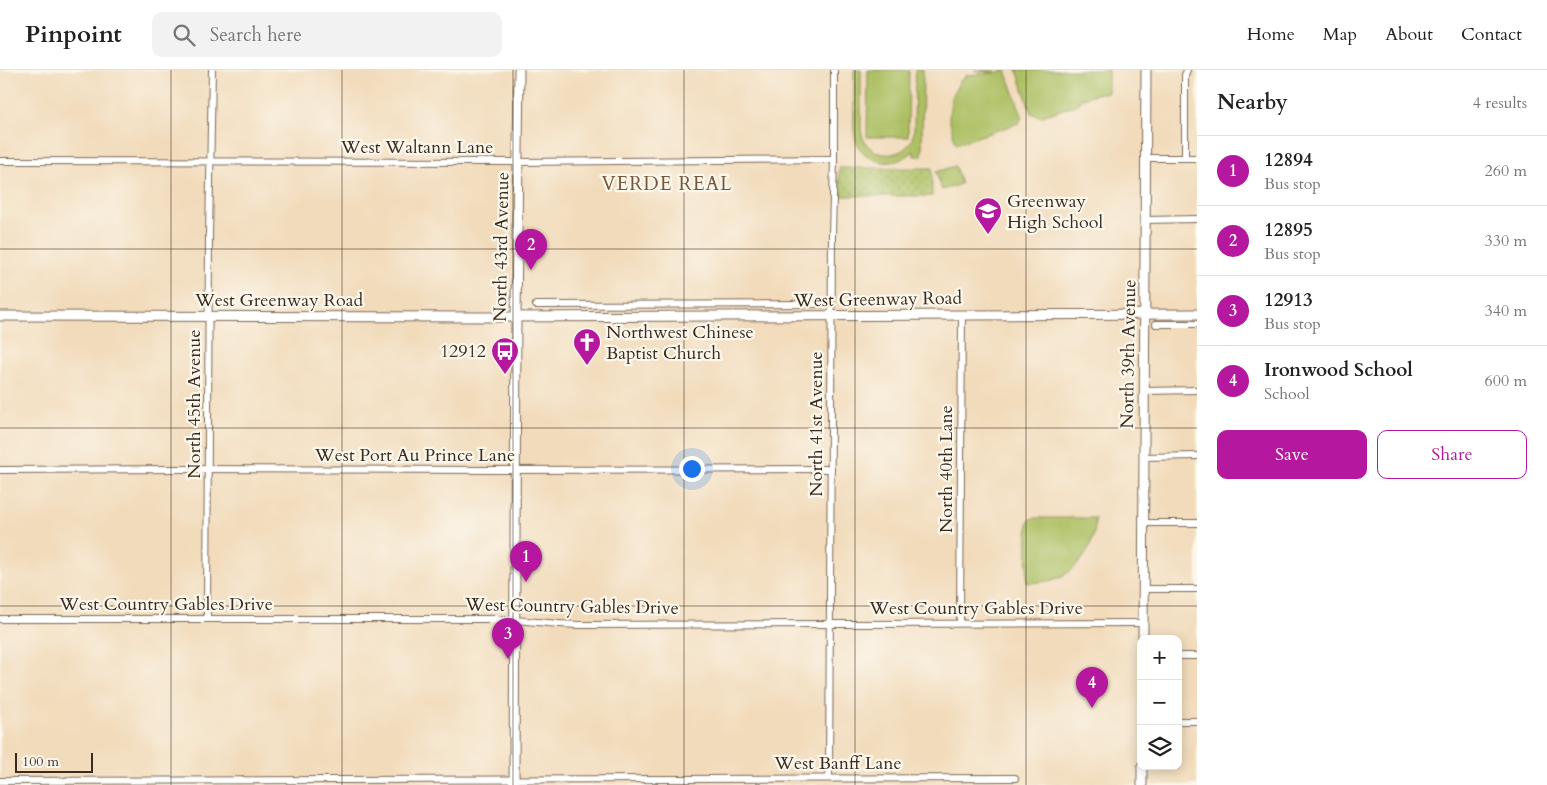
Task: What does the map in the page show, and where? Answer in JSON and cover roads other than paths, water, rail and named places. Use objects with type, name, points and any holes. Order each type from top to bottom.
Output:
[{"type":"main road","name":"North 43rd Avenue","points":[[514,783],[519,70]]},
{"type":"main road","name":"North 39th Avenue","points":[[1142,635],[1146,70]]},
{"type":"main road","name":"West Greenway Road","points":[[0,316],[558,317],[1197,314]]},
{"type":"main road","points":[[1142,770],[1142,785]]},
{"type":"street","name":"North 45th Avenue","points":[[207,618],[212,70]]},
{"type":"street","name":"North 41st Avenue","points":[[830,778],[834,70]]},
{"type":"street","points":[[1185,158],[1185,75],[1187,70]]},
{"type":"street","points":[[1146,158],[1197,158]]},
{"type":"street","name":"West Waltann Lane","points":[[0,161],[518,162],[834,159]]},
{"type":"street","points":[[1145,220],[1197,219]]},
{"type":"street","name":"West Greenway Road","points":[[536,305],[832,304]]},
{"type":"street","points":[[558,305],[558,317]]},
{"type":"street","name":"North 40th Lane","points":[[960,623],[962,314]]},
{"type":"street","points":[[1156,324],[1197,324]]},
{"type":"street","points":[[1144,391],[1197,390]]},
{"type":"street","points":[[1143,457],[1197,456]]},
{"type":"street","name":"West Port Au Prince Lane","points":[[0,470],[831,469]]},
{"type":"street","points":[[1143,523],[1197,523]]},
{"type":"street","points":[[1143,590],[1197,589]]},
{"type":"street","name":"West Country Gables Drive","points":[[0,619],[515,620],[579,625],[1143,623]]},
{"type":"street","points":[[1182,656],[1197,656]]},
{"type":"street","points":[[1182,721],[1197,721]]},
{"type":"street","name":"West Banff Lane","points":[[0,781],[514,783],[830,778],[891,782],[1015,778]]},
{"type":"place","name":"Greenway High School","points":[[988,235]]},
{"type":"place","name":"12895","points":[[531,270]]},
{"type":"place","name":"Northwest Chinese Baptist Church","points":[[587,366]]},
{"type":"place","name":"12912","points":[[505,375]]},
{"type":"place","name":"12894","points":[[526,582]]},
{"type":"place","name":"12913","points":[[508,659]]},
{"type":"place","name":"Ironwood School","points":[[1092,708]]},
{"type":"district","name":"VERDE REAL","points":[[667,183]]}]
